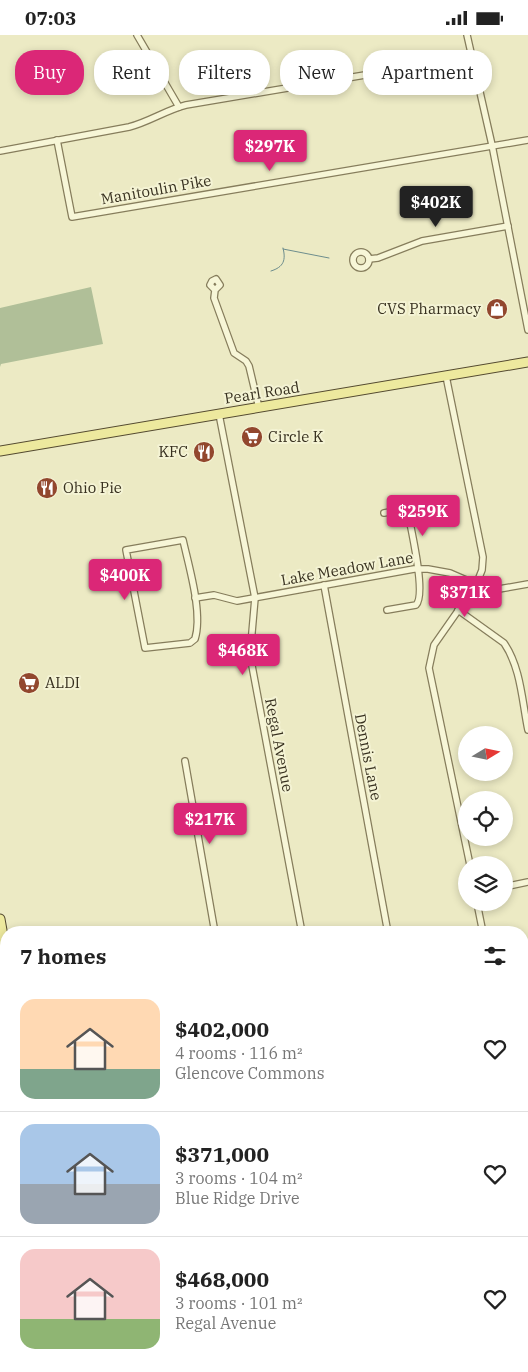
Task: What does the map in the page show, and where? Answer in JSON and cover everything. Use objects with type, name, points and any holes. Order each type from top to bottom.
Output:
[{"type":"main road","name":"Pearl Road","points":[[0,451],[528,362]]},
{"type":"street","points":[[137,35],[179,107]]},
{"type":"street","points":[[467,35],[470,50]]},
{"type":"street","points":[[0,151],[129,127],[150,121],[179,107],[363,76]]},
{"type":"street","points":[[481,95],[528,330]]},
{"type":"street","name":"Manitoulin Pike","points":[[58,140],[72,217],[528,140]]},
{"type":"street","points":[[369,259],[378,258],[422,241],[508,226]]},
{"type":"street","points":[[215,290],[214,298],[230,346],[234,353],[246,361],[249,366],[259,408]]},
{"type":"street","points":[[446,376],[482,557],[482,570],[476,585],[434,645],[430,668],[468,856]]},
{"type":"street","name":"Regal Avenue","points":[[219,414],[255,598],[250,655],[301,926]]},
{"type":"street","points":[[384,513],[443,502]]},
{"type":"street","points":[[387,610],[419,603],[418,569],[407,508]]},
{"type":"street","points":[[183,540],[194,597],[197,613],[197,633],[195,639],[190,643],[145,648],[126,550],[183,540]]},
{"type":"street","name":"Lake Meadow Lane","points":[[194,597],[214,595],[237,601],[418,569],[450,573],[487,589],[528,584]]},
{"type":"street","name":"Dennis Lane","points":[[324,585],[387,926]]},
{"type":"street","points":[[458,610],[504,643],[513,658],[528,730]]},
{"type":"street","points":[[185,761],[214,926]]},
{"type":"street","points":[[513,885],[528,882]]},
{"type":"street","points":[[479,911],[482,926]]},
{"type":"green space","points":[[91,287],[103,344],[1,364],[0,367],[0,308]]},
{"type":"waterway","points":[[271,271],[283,263],[283,248]]},
{"type":"waterway","points":[[283,249],[329,258]]},
{"type":"place","name":"CVS Pharmacy","points":[[497,309]]},
{"type":"place","name":"Circle K","points":[[252,437]]},
{"type":"place","name":"KFC","points":[[204,452]]},
{"type":"place","name":"Ohio Pie","points":[[47,488]]},
{"type":"place","name":"ALDI","points":[[29,683]]}]
